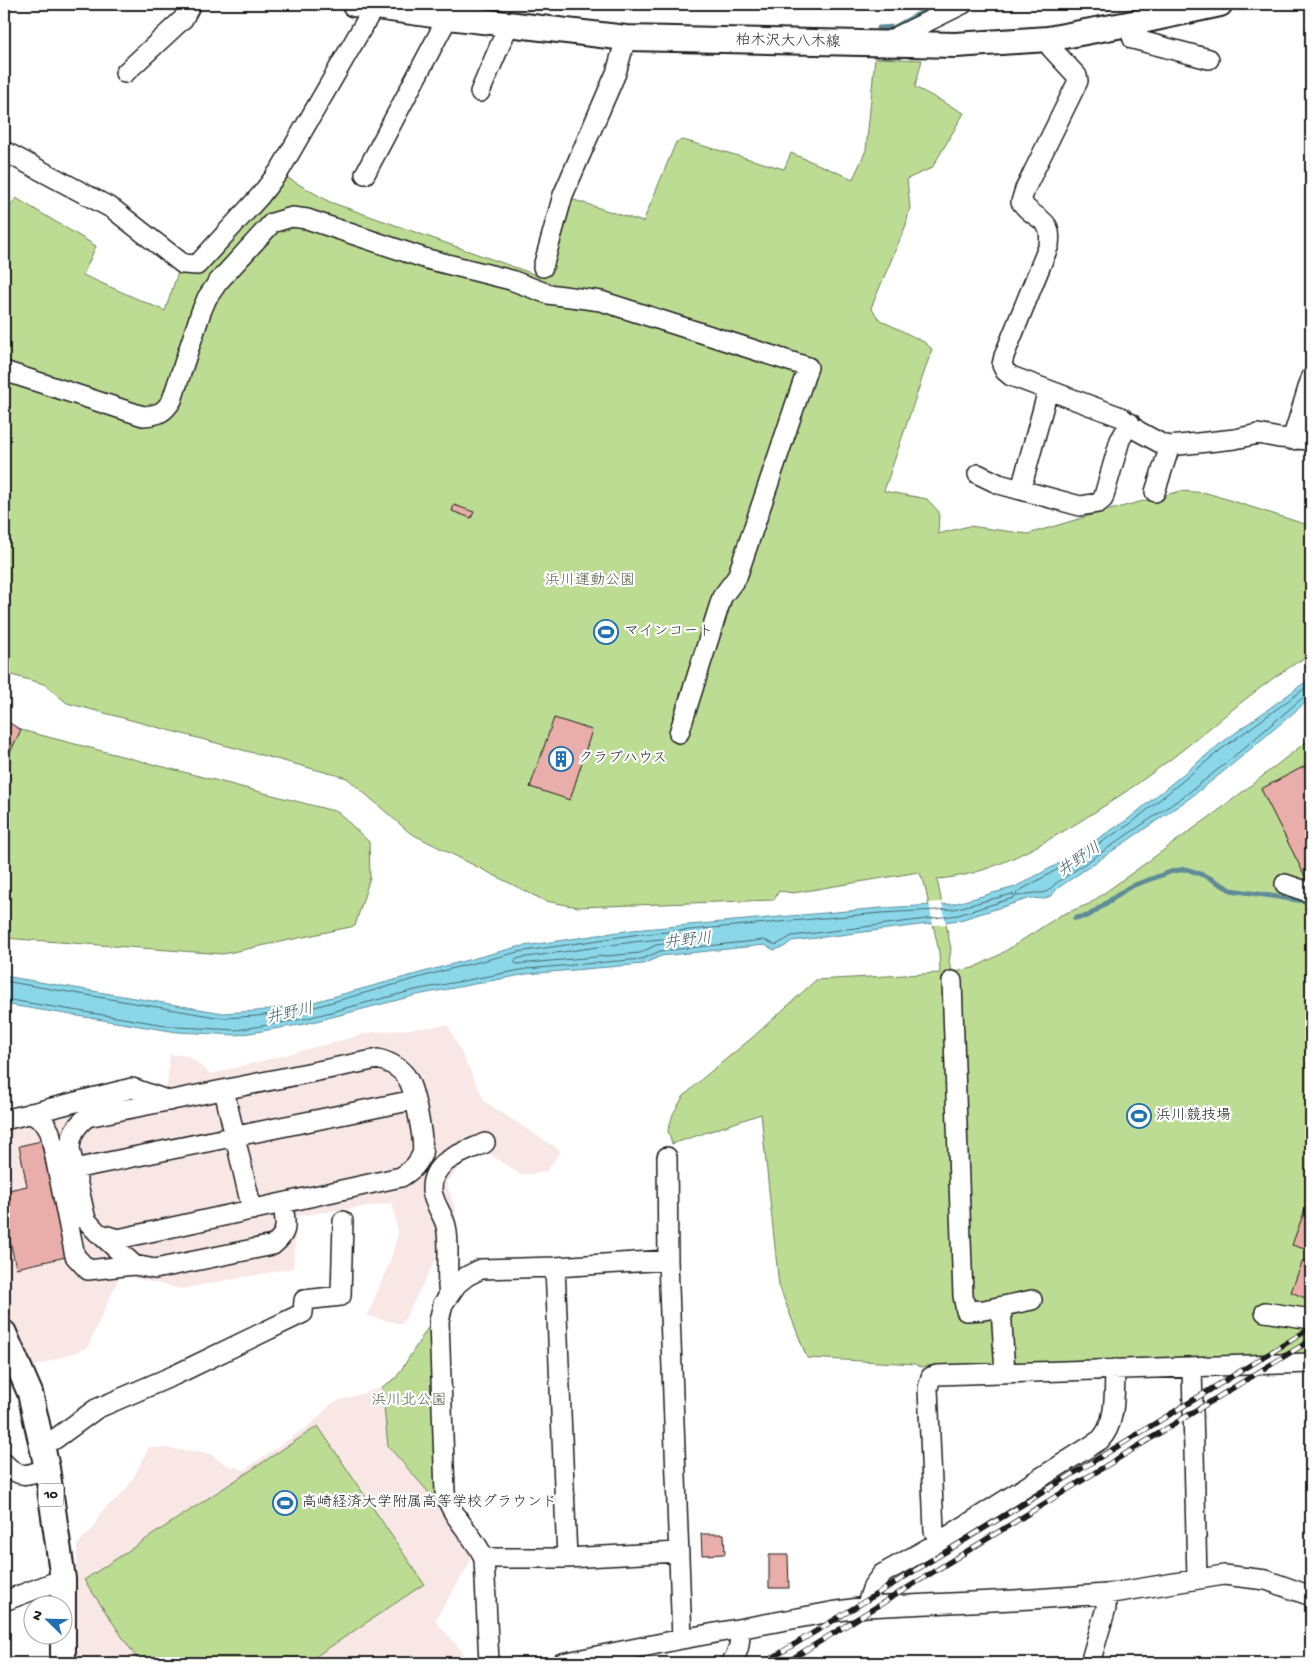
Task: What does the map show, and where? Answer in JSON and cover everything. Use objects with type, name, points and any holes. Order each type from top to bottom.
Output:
[{"type":"main road","name":"柏木沢大八木線","points":[[364,6],[458,13],[509,24],[626,38],[956,45],[1048,38],[1128,24],[1220,4]]},
{"type":"main road","name":"10","points":[[4,1333],[30,1393],[47,1468],[63,1579],[63,1663]]},
{"type":"street","points":[[125,73],[183,19],[191,4]]},
{"type":"street","points":[[881,44],[906,34],[963,4]]},
{"type":"street","points":[[4,151],[113,209],[183,264],[197,266],[260,196],[280,170],[364,6]]},
{"type":"street","points":[[365,174],[458,13]]},
{"type":"street","points":[[480,92],[509,24]]},
{"type":"street","points":[[1128,24],[1133,38],[1209,59]]},
{"type":"street","points":[[543,267],[563,195],[616,73],[626,38]]},
{"type":"street","points":[[1048,38],[1051,48],[1077,76],[1078,81],[1021,202],[1025,208],[1046,224],[1050,230],[1050,237],[1049,246],[1004,356],[1002,365],[1005,371],[1011,376],[1114,414],[1130,423],[1138,431],[1162,444],[1170,446],[1235,439],[1258,434],[1292,440],[1311,440]]},
{"type":"street","points":[[4,371],[143,416],[158,415],[166,410],[172,400],[207,298],[218,282],[272,223],[292,216],[308,219],[427,259],[511,280],[548,294],[601,301],[808,367],[737,577],[722,597],[678,733]]},
{"type":"street","points":[[1292,440],[1311,378]]},
{"type":"street","points":[[1021,489],[1048,390]]},
{"type":"street","points":[[978,474],[999,484],[1080,506],[1098,503],[1103,499],[1120,440],[1130,423]]},
{"type":"street","points":[[1155,492],[1170,446]]},
{"type":"street","points":[[1285,884],[1311,894]]},
{"type":"street","points":[[952,981],[963,1296],[966,1311],[984,1310],[1032,1300]]},
{"type":"street","points":[[98,1233],[118,1239],[283,1204],[401,1176],[411,1171],[418,1163],[423,1145],[408,1078],[399,1069],[378,1059],[87,1117],[75,1127],[70,1138],[70,1150],[86,1220],[98,1233],[118,1252],[134,1265]]},
{"type":"street","points":[[4,1120],[132,1088],[169,1101]]},
{"type":"street","points":[[224,1090],[252,1210]]},
{"type":"street","points":[[74,1170],[414,1100]]},
{"type":"street","points":[[30,1114],[44,1122],[50,1132],[75,1256],[88,1270],[134,1265],[155,1269],[273,1245],[282,1238],[285,1232],[283,1204]]},
{"type":"street","points":[[449,1295],[447,1286],[449,1250],[446,1225],[432,1190],[435,1172],[447,1160],[485,1143]]},
{"type":"street","points":[[667,1157],[668,1260],[682,1639]]},
{"type":"street","points":[[41,1444],[55,1439],[96,1409],[175,1375],[303,1313],[304,1300],[341,1296],[342,1220]]},
{"type":"street","points":[[489,1663],[484,1558],[480,1548],[453,1512],[445,1493],[439,1321],[443,1304],[457,1284],[481,1269],[555,1267],[668,1260]]},
{"type":"street","points":[[555,1267],[567,1558]]},
{"type":"street","points":[[1001,1307],[1005,1373]]},
{"type":"street","points":[[1265,1312],[1311,1319]]},
{"type":"street","points":[[939,1542],[934,1531],[928,1388],[931,1377],[937,1375],[1311,1363]]},
{"type":"street","points":[[1192,1367],[1196,1579]]},
{"type":"street","points":[[866,1607],[872,1586],[882,1574],[939,1542],[1104,1436],[1108,1432],[1111,1420],[1115,1369]]},
{"type":"street","points":[[4,1463],[15,1473],[24,1475],[33,1474],[47,1468]]},
{"type":"street","points":[[484,1558],[567,1558],[678,1552]]},
{"type":"street","points":[[562,1663],[682,1639],[866,1607],[1106,1594],[1224,1575],[1266,1580],[1311,1596]]},
{"type":"street","points":[[4,1601],[63,1579]]},
{"type":"street","points":[[1090,1663],[1106,1608],[1106,1594]]},
{"type":"street","points":[[731,1663],[737,1656],[740,1645],[740,1630]]},
{"type":"shaded area","points":[[448,1025],[485,1102],[561,1151],[546,1172],[521,1175],[487,1152],[463,1163],[446,1182],[456,1211],[457,1263],[436,1259],[402,1324],[367,1316],[391,1259],[398,1232],[392,1203],[297,1216],[293,1268],[181,1289],[120,1275],[87,1348],[30,1368],[4,1307],[4,1110],[125,1081],[162,1088],[167,1085],[170,1054],[188,1056],[211,1074],[369,1033]]},
{"type":"shaded area","name":"高崎経済大学附属高等学校グラウンド","points":[[382,1387],[388,1446],[437,1502],[471,1551],[469,1565],[435,1620],[472,1663],[358,1661],[346,1663],[76,1663],[77,1545],[94,1527],[99,1514],[124,1492],[149,1447],[210,1454],[227,1465],[244,1470],[314,1422],[332,1403]]},
{"type":"green space","name":"浜川運動公園","points":[[875,58],[922,60],[915,87],[964,113],[932,168],[907,179],[910,208],[906,225],[871,308],[880,320],[924,342],[932,349],[884,491],[927,499],[939,512],[938,534],[969,526],[1028,534],[1181,491],[1207,493],[1311,526],[1311,654],[1274,678],[1171,759],[1072,826],[1028,851],[984,870],[937,879],[951,949],[949,962],[951,969],[955,972],[973,968],[999,955],[1061,915],[1089,904],[1222,808],[1311,738],[1311,1356],[935,1365],[921,1367],[915,1364],[807,1358],[779,1286],[761,1114],[672,1144],[668,1131],[673,1114],[683,1097],[816,980],[940,973],[939,952],[924,882],[919,872],[793,893],[779,891],[774,900],[578,907],[545,901],[410,833],[347,778],[67,703],[44,684],[4,673],[4,214],[16,198],[96,246],[83,275],[165,311],[179,269],[189,274],[203,271],[286,177],[330,202],[545,278],[571,199],[643,222],[676,142],[683,140],[784,169],[791,153],[853,179],[866,150]]},
{"type":"green space","points":[[21,730],[338,812],[369,842],[370,877],[355,926],[223,954],[4,938],[4,764]]},
{"type":"green space","name":"浜川北公園","points":[[434,1318],[437,1502],[388,1446],[382,1387],[396,1378]]},
{"type":"green space","name":"高崎経済大学附属高等学校グラウンド","points":[[318,1426],[424,1584],[306,1663],[140,1663],[84,1580]]},
{"type":"water","name":"井野川","points":[[1311,678],[1311,698],[1228,768],[1190,798],[1058,888],[1045,899],[1031,898],[960,920],[792,941],[784,947],[774,950],[765,945],[661,956],[643,964],[527,974],[417,995],[305,1024],[237,1035],[177,1032],[4,1004],[4,976],[223,1013],[256,1011],[303,1005],[517,947],[632,930],[881,908],[953,904],[1015,887],[1058,864],[1127,820],[1220,744]]},
{"type":"pier","points":[[942,902],[946,924],[933,925],[929,903]]},
{"type":"building","points":[[454,505],[474,512],[471,518],[452,511]]},
{"type":"building","name":"クラブハウス","points":[[554,718],[592,730],[570,800],[530,787]]},
{"type":"building","points":[[8,722],[21,730],[4,764],[4,723]]},
{"type":"building","points":[[1305,766],[1311,779],[1310,886],[1261,789]]},
{"type":"building","points":[[41,1141],[66,1257],[16,1268],[4,1213],[4,1191],[27,1186],[19,1146]]},
{"type":"building","points":[[1311,1184],[1311,1251],[1292,1245],[1307,1204]]},
{"type":"building","points":[[1303,1260],[1311,1263],[1311,1281],[1305,1298],[1291,1292]]},
{"type":"building","points":[[701,1534],[724,1534],[725,1554],[702,1555]]},
{"type":"building","points":[[769,1555],[788,1555],[789,1588],[769,1588]]},
{"type":"waterway","points":[[879,28],[895,27],[937,4]]},
{"type":"waterway","points":[[1075,918],[1088,916],[1129,887],[1173,871],[1187,869],[1208,877],[1231,890],[1311,902]]},
{"type":"railway","points":[[764,1663],[1311,1328]]},
{"type":"railway","points":[[785,1663],[1311,1340]]},
{"type":"place","name":"マインコート","points":[[606,632]]},
{"type":"place","name":"クラブハウス","points":[[561,759]]},
{"type":"place","name":"浜川競技場","points":[[1139,1116]]},
{"type":"place","name":"高崎経済大学附属高等学校グラウンド","points":[[285,1503]]}]
